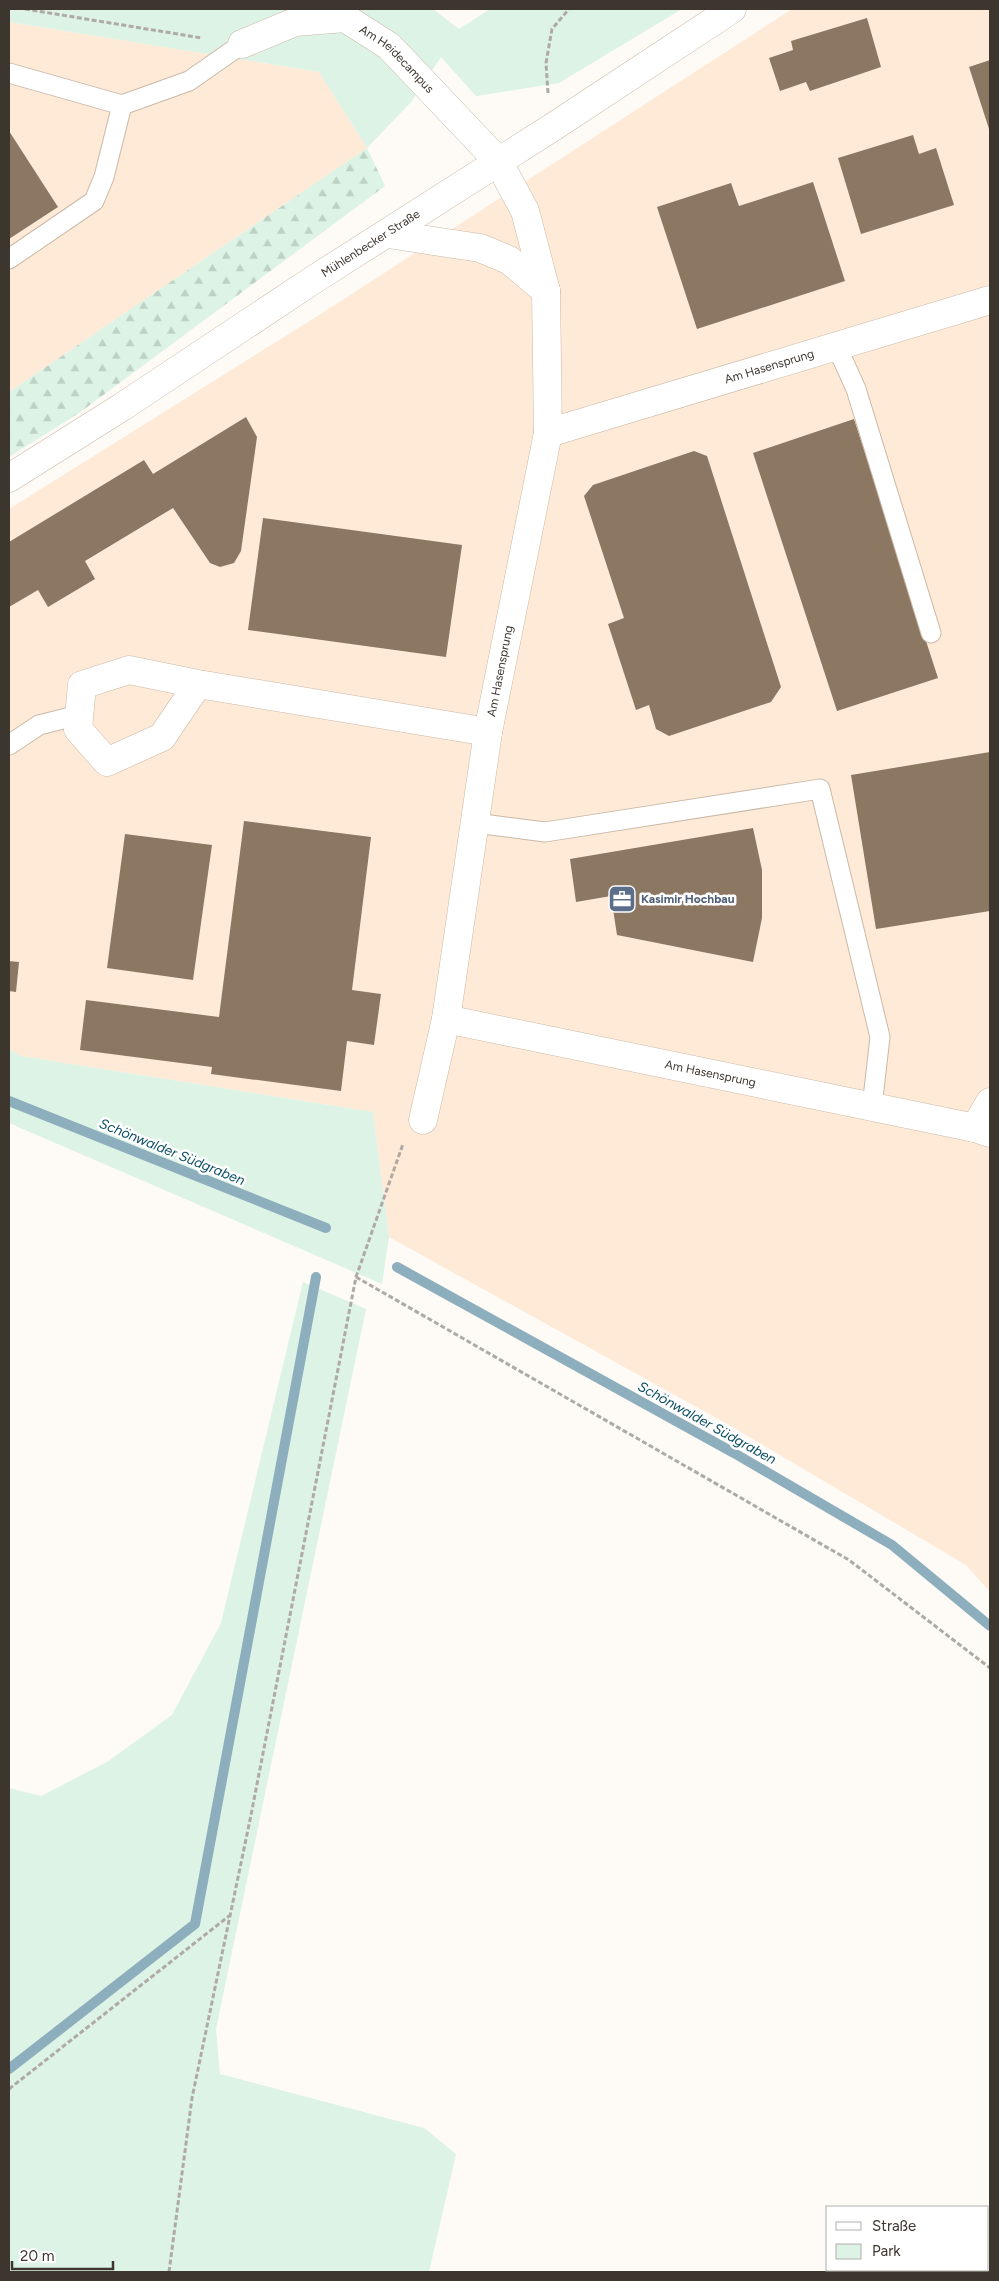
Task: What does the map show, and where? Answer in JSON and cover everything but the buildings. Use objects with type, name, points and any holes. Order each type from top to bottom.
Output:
[{"type":"street","name":"Mühlenbecker Straße","points":[[9,478],[122,407],[310,282],[388,234],[732,9]]},
{"type":"street","name":"Am Heidecampus","points":[[242,44],[295,22],[345,18],[389,46],[498,161]]},
{"type":"street","name":"Am Hasensprung","points":[[423,1120],[446,1019],[488,732],[548,433],[546,291],[525,211],[498,161]]},
{"type":"street","points":[[388,234],[480,248],[509,260],[546,291]]},
{"type":"street","name":"Am Hasensprung","points":[[548,433],[990,300]]},
{"type":"street","name":"Am Hasensprung","points":[[198,684],[162,737],[107,762],[78,729],[82,684],[129,670],[198,684],[488,732]]},
{"type":"street","name":"Am Hasensprung","points":[[446,1019],[983,1131],[990,1102]]},
{"type":"lane","points":[[9,73],[122,105],[189,81],[242,44]]},
{"type":"lane","points":[[9,259],[94,200],[104,177],[122,105]]},
{"type":"lane","points":[[837,347],[856,389],[931,633]]},
{"type":"lane","points":[[9,745],[39,725],[79,715]]},
{"type":"lane","points":[[474,823],[545,832],[820,789],[880,1037],[872,1107]]},
{"type":"path","points":[[25,9],[242,44]]},
{"type":"path","points":[[556,125],[548,89],[546,63],[552,29],[568,9]]},
{"type":"path","points":[[169,2272],[192,2098],[230,1916],[356,1277],[400,1148],[423,1120]]},
{"type":"path","points":[[356,1277],[849,1560],[990,1668]]},
{"type":"path","points":[[9,2089],[230,1916]]},
{"type":"shaded area","points":[[792,9],[990,9],[990,1592],[966,1565],[729,1425],[389,1237],[373,1112],[21,1056],[9,1049],[9,509],[324,312]]},
{"type":"shaded area","points":[[9,22],[319,72],[367,148],[9,392]]},
{"type":"green space","points":[[9,9],[433,9],[459,29],[490,9],[682,9],[559,83],[476,96],[441,57],[411,102],[367,148],[319,72],[9,22]]},
{"type":"green space","points":[[367,148],[385,186],[79,413],[9,457],[9,392]]},
{"type":"green space","points":[[9,1049],[21,1056],[373,1112],[389,1237],[382,1284],[9,1123]]},
{"type":"green space","points":[[303,1282],[366,1309],[216,2029],[220,2074],[424,2128],[456,2154],[429,2272],[9,2272],[9,1788],[41,1796],[107,1762],[172,1715],[221,1623]]},
{"type":"waterway","name":"Schönwalder Südgraben","points":[[9,1101],[326,1228]]},
{"type":"waterway","name":"Schönwalder Südgraben","points":[[397,1267],[734,1453],[892,1545],[990,1626]]},
{"type":"waterway","points":[[9,2069],[195,1924],[316,1277]]},
{"type":"place","name":"Kasimir Hochbau","points":[[622,899]]}]
